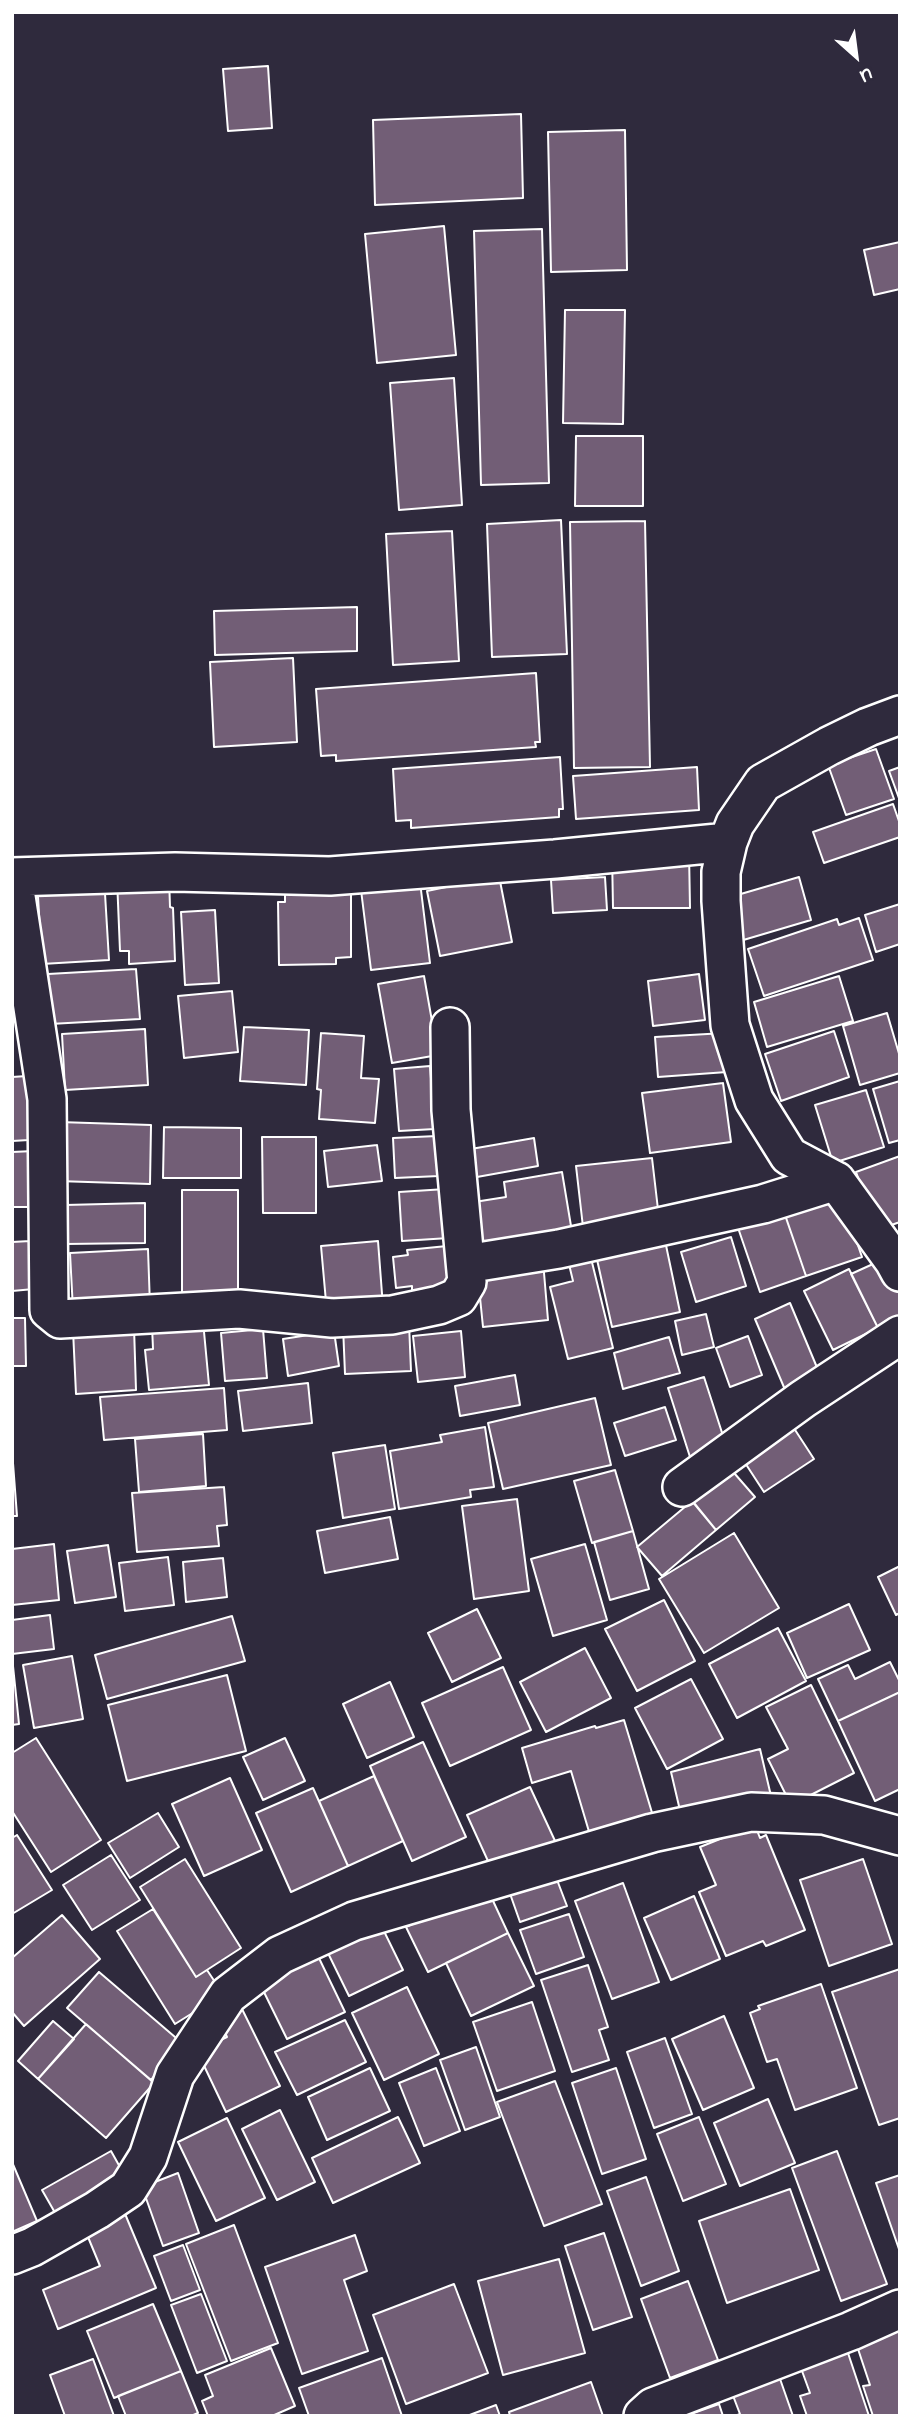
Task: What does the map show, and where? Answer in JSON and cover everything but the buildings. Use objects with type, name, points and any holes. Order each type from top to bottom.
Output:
[{"type":"street","points":[[900,715],[829,746],[763,783],[735,824],[728,842],[721,872],[720,901],[730,1025],[754,1100],[789,1156],[836,1181],[900,1272]]},
{"type":"street","points":[[450,1027],[451,1110],[467,1282],[458,1297],[439,1305],[392,1315],[332,1318],[239,1309],[60,1319],[48,1310],[47,1100],[13,877],[175,872],[330,876],[555,859],[728,842]]},
{"type":"street","points":[[466,1264],[559,1249],[763,1204],[836,1181]]},
{"type":"street","points":[[681,1487],[803,1399],[900,1335]]},
{"type":"street","points":[[12,2255],[32,2248],[128,2189],[148,2157],[175,2075],[228,1995],[280,1955],[354,1921],[652,1833],[751,1812],[824,1815],[900,1836]]},
{"type":"street","points":[[643,2416],[653,2407],[851,2331],[900,2309]]}]
